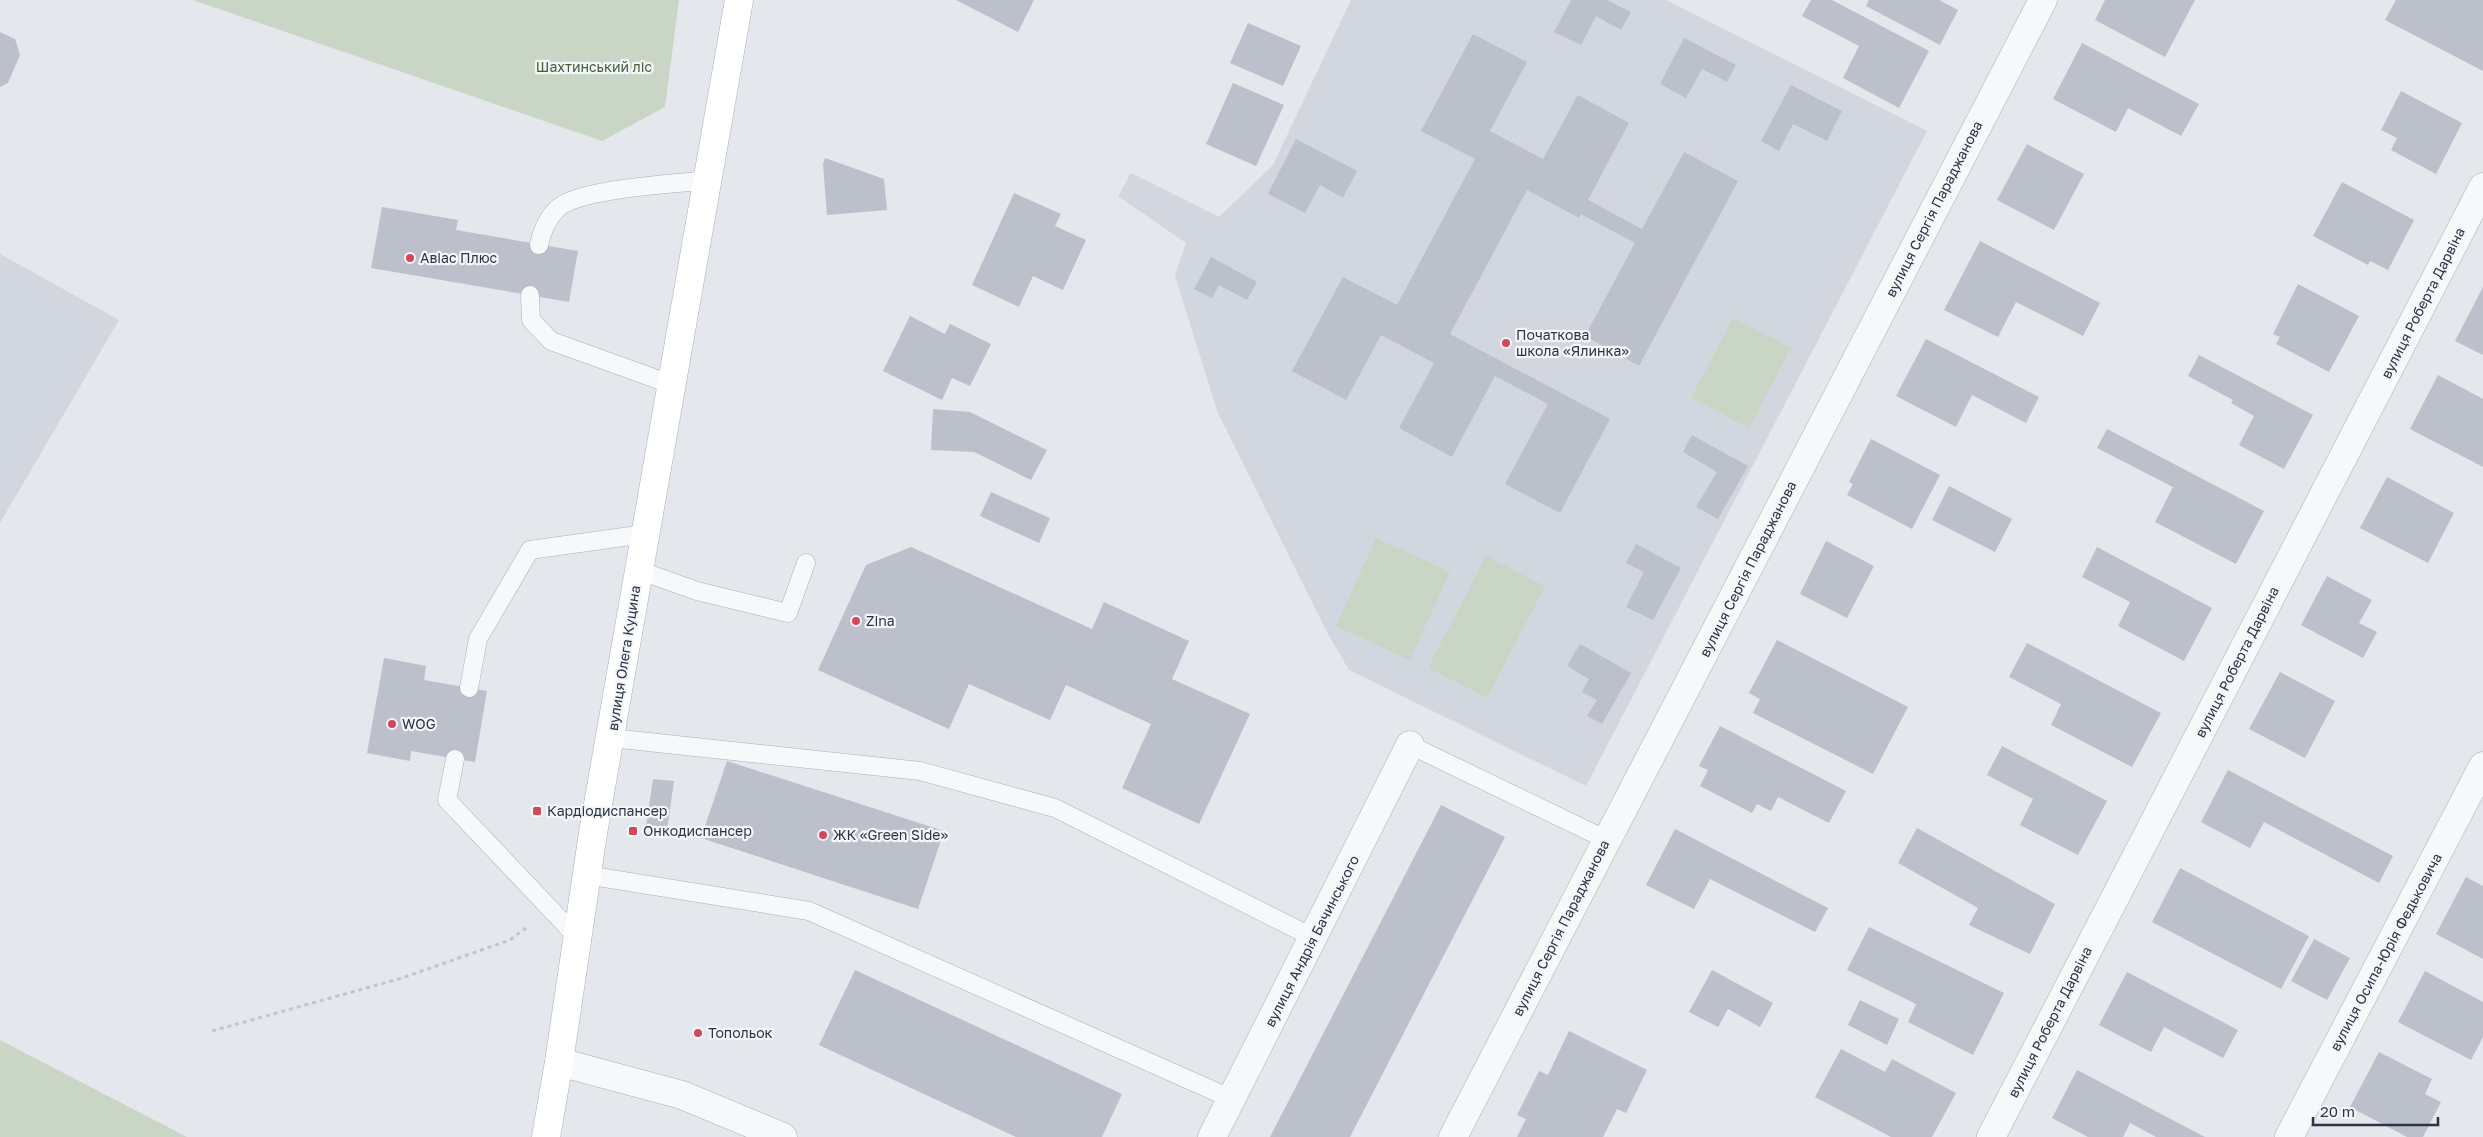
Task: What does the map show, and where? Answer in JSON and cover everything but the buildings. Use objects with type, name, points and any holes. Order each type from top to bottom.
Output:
[{"type":"street","name":"вулиця Олега Куцина","points":[[546,1137],[559,1062],[586,874],[739,0]]},
{"type":"street","name":"вулиця Сергія Параджанова","points":[[1453,1137],[2042,0]]},
{"type":"street","name":"вулиця Роберта Дарвіна","points":[[1991,1137],[2483,187]]},
{"type":"street","name":"вулиця Андрія Бачинського","points":[[1212,1137],[1410,745]]},
{"type":"street","name":"вулиця Осипа-Юрія Федьковича","points":[[2289,1137],[2483,766]]},
{"type":"street","points":[[559,1062],[682,1095],[783,1137]]},
{"type":"lane","points":[[539,245],[542,228],[559,207],[592,193],[709,180]]},
{"type":"lane","points":[[530,296],[531,320],[551,341],[672,385]]},
{"type":"lane","points":[[469,688],[478,639],[530,550],[645,534]]},
{"type":"lane","points":[[638,570],[697,591],[788,614],[806,564]]},
{"type":"lane","points":[[611,738],[920,771],[1055,808],[1314,938]]},
{"type":"lane","points":[[1410,745],[1607,840]]},
{"type":"lane","points":[[455,759],[447,800],[577,937]]},
{"type":"lane","points":[[586,874],[809,911],[1232,1100]]},
{"type":"path","points":[[212,1032],[402,978],[510,940],[551,910]]},
{"type":"shaded area","name":"Початкова школа «Ялинка»","points":[[1351,0],[1666,0],[1927,131],[1586,786],[1349,670],[1328,634],[1217,411],[1175,275],[1186,243],[1118,196],[1131,173],[1219,217],[1273,165]]},
{"type":"shaded area","points":[[0,254],[119,320],[0,523]]},
{"type":"green space","name":"Шахтинський ліс","points":[[193,0],[679,0],[665,107],[602,141]]},
{"type":"green space","points":[[1733,318],[1791,348],[1749,428],[1691,398]]},
{"type":"green space","points":[[1376,538],[1450,572],[1410,660],[1336,626]]},
{"type":"green space","points":[[1486,556],[1545,586],[1487,698],[1428,668]]},
{"type":"green space","points":[[0,1040],[187,1137],[0,1137]]},
{"type":"place","name":"Авіас Плюс","points":[[410,258]]},
{"type":"place","name":"Початкова школа «Ялинка»","points":[[1506,343]]},
{"type":"place","name":"Zina","points":[[856,621]]},
{"type":"place","name":"WOG","points":[[392,724]]},
{"type":"place","name":"Кардіодиспансер","points":[[537,811]]},
{"type":"place","name":"Онкодиспансер","points":[[633,831]]},
{"type":"place","name":"ЖК «Green Side»","points":[[823,835]]},
{"type":"place","name":"Топольок","points":[[698,1033]]}]
